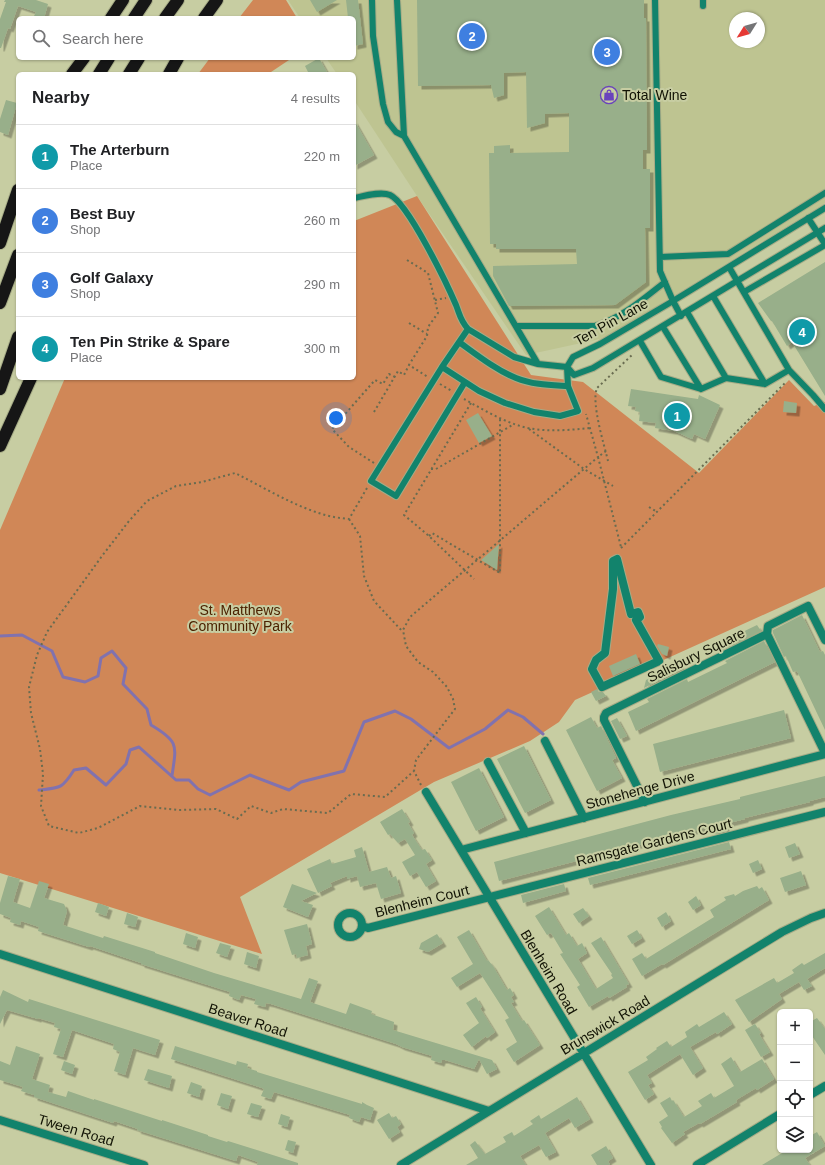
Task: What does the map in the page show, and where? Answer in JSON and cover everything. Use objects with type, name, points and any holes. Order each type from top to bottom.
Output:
[{"type":"highway","points":[[112,16],[123,0]]},
{"type":"highway","points":[[135,16],[146,0]]},
{"type":"highway","points":[[166,16],[178,0]]},
{"type":"highway","points":[[205,16],[217,0]]},
{"type":"highway","points":[[74,72],[82,60]]},
{"type":"highway","points":[[100,72],[108,60]]},
{"type":"highway","points":[[130,72],[138,60]]},
{"type":"highway","points":[[170,72],[177,60]]},
{"type":"highway","points":[[0,243],[16,196]]},
{"type":"highway","points":[[0,303],[16,260]]},
{"type":"highway","points":[[0,389],[16,343]]},
{"type":"highway","points":[[0,446],[30,380]]},
{"type":"street","points":[[617,559],[630,614],[638,612],[640,617],[636,620],[659,662],[602,687],[592,669],[596,660],[605,653],[613,589],[613,561],[615,560],[617,559]]},
{"type":"street","points":[[767,634],[768,626],[808,606],[825,640]]},
{"type":"street","name":"Salisbury Square","points":[[645,802],[604,720],[606,713],[767,634],[825,753]]},
{"type":"street","points":[[545,741],[584,818]]},
{"type":"street","name":"Stonehenge Drive","points":[[461,850],[825,753]]},
{"type":"street","points":[[488,762],[526,833]]},
{"type":"street","name":"Blenheim Road","points":[[425,792],[651,1165]]},
{"type":"street","name":"Ramsgate Gardens Court","points":[[489,898],[825,812]]},
{"type":"street","name":"Blenheim Court","points":[[362,926],[368,928],[489,898]]},
{"type":"street","name":"Brunswick Road","points":[[401,1165],[782,932],[825,913]]},
{"type":"street","name":"Beaver Road","points":[[0,954],[489,1111]]},
{"type":"street","points":[[813,1093],[825,1086]]},
{"type":"street","points":[[696,1165],[777,1116]]},
{"type":"street","name":"Tween Road","points":[[0,1120],[144,1165]]},
{"type":"lane","points":[[372,0],[373,36],[383,104],[388,122],[396,132],[404,136]]},
{"type":"lane","points":[[397,0],[404,136],[538,364]]},
{"type":"lane","points":[[655,0],[660,271],[681,316]]},
{"type":"lane","points":[[660,257],[728,254],[825,193]]},
{"type":"lane","points":[[356,198],[372,194],[390,195],[400,203],[411,217],[456,305],[461,321],[468,329],[514,357],[538,364],[567,366],[568,386],[578,411],[560,416],[534,412],[504,403],[479,391],[442,367]]},
{"type":"lane","name":"Ten Pin Lane","points":[[825,208],[600,344],[572,357],[567,366],[574,375],[593,368],[738,282],[825,228]]},
{"type":"lane","points":[[744,292],[825,244],[808,218]]},
{"type":"lane","points":[[729,267],[791,372],[825,409]]},
{"type":"lane","points":[[516,326],[595,326],[618,317],[665,282]]},
{"type":"lane","points":[[713,296],[765,384]]},
{"type":"lane","points":[[687,312],[726,378]]},
{"type":"lane","points":[[663,326],[701,389]]},
{"type":"lane","points":[[465,382],[396,496],[372,481],[442,367],[468,329]]},
{"type":"lane","points":[[640,341],[661,377],[701,389],[726,378],[765,384],[791,372]]},
{"type":"lane","points":[[459,342],[489,363],[517,378],[539,384],[568,386]]},
{"type":"path","points":[[374,412],[398,371],[404,375],[427,336],[428,327],[438,313],[428,273],[407,260]]},
{"type":"path","points":[[410,323],[427,334]]},
{"type":"path","points":[[608,461],[598,418],[595,393],[597,388],[635,353]]},
{"type":"path","points":[[409,365],[471,403],[515,424],[528,428],[550,430],[590,428]]},
{"type":"path","points":[[615,560],[614,554],[657,512],[791,372]]},
{"type":"path","points":[[380,467],[349,448],[332,429],[375,380],[383,384],[389,374],[395,377]]},
{"type":"path","points":[[471,403],[404,515],[429,536],[474,579]]},
{"type":"path","points":[[585,413],[598,456],[621,548]]},
{"type":"path","points":[[429,536],[432,533],[500,573],[500,418]]},
{"type":"path","points":[[431,469],[436,468],[515,424]]},
{"type":"path","points":[[528,428],[584,469],[613,486]]},
{"type":"path","points":[[403,632],[410,617],[422,606],[598,456],[606,451]]},
{"type":"path","points":[[235,473],[271,492],[323,515],[350,519],[360,536],[364,576],[374,601],[403,632],[406,646],[418,662],[433,672],[447,686],[455,709],[416,760],[414,771],[385,797],[351,794],[328,813],[283,809],[271,813],[252,806],[237,818],[216,810],[178,810],[140,806],[98,828],[79,833],[49,826],[41,806],[43,774],[40,749],[31,713],[28,687],[37,655],[47,632],[128,521],[147,501],[176,486],[202,482],[235,473]]},
{"type":"path","points":[[350,519],[364,494]]},
{"type":"path","points":[[649,507],[657,512]]},
{"type":"path","points":[[414,771],[425,792]]},
{"type":"shaded area","points":[[288,0],[825,0],[825,203],[616,331],[600,339],[526,355],[417,196],[356,103],[356,72],[336,72],[327,60],[356,60],[356,16],[299,16]]},
{"type":"green space","points":[[253,0],[286,0],[296,16],[241,16]]},
{"type":"green space","points":[[208,60],[289,60],[271,72],[200,72]]},
{"type":"green space","name":"St. Matthews Community Park","points":[[417,196],[531,375],[583,382],[699,473],[789,380],[814,406],[825,402],[825,587],[575,700],[559,722],[530,741],[434,782],[240,897],[262,954],[0,873],[0,530],[64,380],[356,380],[356,220]]},
{"type":"building","points":[[5,0],[36,0],[48,4],[45,16],[34,16],[36,12],[18,6],[10,29],[8,28],[0,48],[0,19],[6,2],[4,2]]},
{"type":"building","points":[[310,0],[337,0],[317,12]]},
{"type":"building","points":[[346,0],[358,0],[363,44],[356,46],[356,16],[348,16]]},
{"type":"building","points":[[417,0],[644,0],[644,18],[646,18],[647,150],[643,150],[643,169],[650,169],[650,228],[645,228],[646,282],[615,305],[509,306],[493,276],[493,266],[577,264],[576,249],[496,249],[496,244],[490,244],[489,153],[494,153],[494,146],[510,145],[510,153],[569,152],[569,113],[545,114],[545,123],[527,128],[526,72],[504,73],[504,95],[494,98],[491,85],[418,86]]},
{"type":"building","points":[[316,60],[320,60],[327,72],[308,72],[305,66]]},
{"type":"building","points":[[6,100],[16,103],[8,135],[0,132],[0,119]]},
{"type":"building","points":[[356,124],[374,155],[356,165]]},
{"type":"building","points":[[825,262],[825,396],[792,342],[787,346],[772,321],[758,303]]},
{"type":"building","points":[[631,389],[698,399],[699,395],[720,405],[705,439],[694,434],[692,439],[674,431],[655,428],[656,423],[639,421],[640,412],[635,411],[636,407],[628,406]]},
{"type":"building","points":[[784,401],[797,403],[796,413],[783,412]]},
{"type":"building","points":[[478,413],[492,436],[479,443],[466,420]]},
{"type":"building","points":[[499,544],[497,570],[481,560]]},
{"type":"building","points":[[802,615],[820,652],[823,651],[825,655],[825,730],[797,671],[793,672],[773,633],[773,630]]},
{"type":"building","points":[[757,625],[761,631],[721,651],[718,644]]},
{"type":"building","points":[[764,641],[775,662],[636,731],[628,712],[649,702],[647,699],[687,679],[688,682],[727,663],[725,661]]},
{"type":"building","points":[[658,644],[669,647],[667,656],[662,654],[657,646]]},
{"type":"building","points":[[636,654],[640,664],[613,676],[609,666]]},
{"type":"building","points":[[680,664],[682,669],[644,688],[646,680]]},
{"type":"building","points":[[597,689],[599,692],[603,692],[606,696],[596,701],[591,692]]},
{"type":"building","points":[[784,710],[791,738],[660,772],[653,744]]},
{"type":"building","points":[[591,717],[597,728],[601,726],[616,758],[612,760],[622,778],[597,791],[566,730]]},
{"type":"building","points":[[617,718],[627,736],[620,739],[611,721]]},
{"type":"building","points":[[524,746],[551,800],[525,813],[497,759]]},
{"type":"building","points":[[479,768],[504,817],[476,831],[451,782]]},
{"type":"building","points":[[825,776],[825,797],[725,824],[727,831],[715,834],[712,826],[499,881],[494,862]]},
{"type":"building","points":[[402,809],[410,822],[408,823],[414,833],[412,835],[422,850],[425,849],[432,860],[426,864],[436,881],[426,887],[417,872],[410,876],[402,862],[415,855],[405,839],[398,843],[390,834],[388,835],[380,822]]},
{"type":"building","points":[[729,842],[731,849],[590,885],[588,878]]},
{"type":"building","points":[[795,843],[800,854],[789,858],[785,847]]},
{"type":"building","points":[[362,847],[369,872],[387,867],[391,878],[396,876],[401,893],[381,899],[376,883],[360,887],[357,876],[347,879],[347,876],[330,883],[332,886],[318,893],[307,869],[330,859],[332,864],[356,857],[354,850]]},
{"type":"building","points":[[758,860],[762,869],[753,873],[749,864]]},
{"type":"building","points":[[801,871],[806,885],[785,892],[780,878]]},
{"type":"building","points":[[8,876],[20,879],[13,902],[30,908],[39,881],[49,884],[44,898],[64,904],[67,911],[63,925],[103,938],[104,936],[214,973],[301,999],[309,978],[318,981],[310,1002],[346,1014],[350,1003],[372,1011],[371,1014],[394,1022],[393,1030],[492,1060],[497,1069],[487,1074],[479,1059],[474,1069],[445,1060],[442,1060],[441,1063],[431,1060],[432,1056],[271,1004],[266,1003],[265,1007],[254,1004],[256,999],[241,995],[239,1000],[229,996],[230,992],[90,946],[89,947],[38,931],[39,927],[21,921],[20,925],[10,922],[11,918],[0,914],[0,903]]},
{"type":"building","points":[[292,884],[317,893],[301,901],[313,905],[308,917],[283,907]]},
{"type":"building","points":[[564,884],[566,891],[523,903],[521,895]]},
{"type":"building","points":[[757,886],[759,889],[762,887],[769,900],[663,965],[662,964],[642,976],[632,959],[642,953],[646,959],[714,917],[710,910],[726,900],[724,897],[734,894],[735,896],[743,891]]},
{"type":"building","points":[[696,896],[701,905],[693,910],[688,902]]},
{"type":"building","points":[[98,903],[109,907],[106,916],[95,912]]},
{"type":"building","points":[[549,907],[566,935],[569,933],[577,946],[582,943],[587,953],[578,959],[596,989],[613,978],[611,975],[612,974],[591,943],[601,937],[629,984],[626,985],[627,987],[609,998],[608,996],[589,1007],[577,987],[580,985],[560,954],[563,953],[551,933],[547,935],[535,916]]},
{"type":"building","points":[[583,908],[589,916],[579,923],[573,914]]},
{"type":"building","points":[[666,912],[671,921],[662,927],[657,918]]},
{"type":"building","points":[[127,913],[138,917],[135,927],[124,924]]},
{"type":"building","points":[[307,924],[312,944],[306,946],[308,955],[297,958],[296,954],[292,955],[284,930]]},
{"type":"building","points":[[469,930],[487,961],[488,960],[493,966],[507,990],[510,988],[514,995],[511,997],[514,1002],[511,1003],[540,1045],[514,1062],[506,1049],[517,1042],[505,1020],[509,1018],[480,973],[457,987],[451,978],[473,964],[457,937]]},
{"type":"building","points":[[637,930],[642,938],[632,944],[627,936]]},
{"type":"building","points":[[186,933],[198,937],[195,948],[183,944]]},
{"type":"building","points":[[437,934],[443,943],[428,952],[419,949],[421,943]]},
{"type":"building","points":[[220,943],[231,946],[227,957],[216,953]]},
{"type":"building","points":[[247,952],[259,956],[256,968],[244,964]]},
{"type":"building","points":[[825,953],[825,968],[807,979],[812,986],[804,990],[799,982],[779,994],[782,999],[749,1022],[735,1000],[774,978],[777,983],[794,973],[792,970],[802,963],[804,965]]},
{"type":"building","points":[[3,990],[28,1002],[29,999],[160,1040],[155,1055],[133,1048],[125,1075],[114,1071],[120,1052],[113,1049],[114,1044],[72,1030],[63,1057],[53,1054],[61,1029],[54,1027],[55,1023],[7,1010],[0,1024],[0,997]]},
{"type":"building","points":[[476,997],[482,1007],[480,1008],[495,1032],[487,1038],[486,1036],[472,1047],[463,1035],[479,1023],[466,1003]]},
{"type":"building","points":[[724,1012],[732,1024],[717,1034],[716,1032],[690,1047],[703,1068],[693,1075],[680,1054],[647,1075],[652,1083],[648,1085],[654,1094],[645,1100],[628,1072],[648,1060],[646,1057],[667,1041],[671,1047],[687,1037],[685,1032],[697,1024],[699,1027]]},
{"type":"building","points":[[817,1018],[825,1029],[825,1055],[813,1037],[813,1020]]},
{"type":"building","points":[[755,1024],[770,1052],[761,1057],[745,1030]]},
{"type":"building","points":[[16,1046],[40,1054],[32,1079],[50,1085],[48,1092],[66,1097],[68,1091],[298,1163],[298,1165],[257,1165],[258,1162],[238,1155],[236,1161],[137,1130],[138,1129],[114,1121],[113,1123],[34,1097],[34,1095],[21,1091],[23,1087],[0,1080],[0,1061],[10,1065]]},
{"type":"building","points":[[175,1046],[236,1065],[237,1061],[248,1064],[247,1068],[257,1072],[362,1104],[362,1102],[374,1108],[370,1120],[361,1117],[359,1122],[349,1118],[350,1115],[274,1092],[271,1099],[261,1096],[264,1089],[262,1088],[171,1059]]},
{"type":"building","points":[[731,1057],[740,1072],[762,1059],[774,1079],[757,1090],[756,1088],[736,1100],[737,1102],[700,1124],[699,1123],[683,1132],[685,1134],[672,1143],[661,1128],[662,1127],[659,1122],[668,1116],[660,1103],[670,1097],[684,1117],[702,1106],[698,1101],[711,1093],[714,1098],[734,1086],[721,1064]]},
{"type":"building","points":[[64,1061],[75,1065],[72,1074],[61,1070]]},
{"type":"building","points":[[148,1069],[172,1076],[169,1088],[144,1080]]},
{"type":"building","points":[[191,1082],[202,1086],[199,1097],[187,1093]]},
{"type":"building","points":[[221,1093],[232,1096],[228,1109],[217,1105]]},
{"type":"building","points":[[577,1097],[590,1119],[575,1128],[569,1118],[545,1133],[556,1152],[546,1157],[539,1145],[520,1156],[526,1165],[466,1165],[478,1158],[470,1145],[475,1141],[485,1154],[506,1142],[503,1137],[512,1132],[514,1136],[533,1124],[530,1121],[539,1115],[541,1119]]},
{"type":"building","points":[[251,1103],[262,1106],[258,1117],[247,1114]]},
{"type":"building","points":[[389,1113],[392,1118],[396,1116],[401,1124],[397,1127],[400,1132],[389,1139],[377,1120]]},
{"type":"building","points":[[281,1114],[290,1117],[287,1127],[278,1124]]},
{"type":"building","points":[[817,1132],[825,1146],[805,1158],[810,1165],[762,1165],[782,1153],[813,1153],[813,1134]]},
{"type":"building","points":[[288,1140],[296,1142],[293,1153],[285,1150]]},
{"type":"building","points":[[606,1146],[613,1158],[608,1161],[610,1165],[597,1165],[591,1155]]},
{"type":"waterway","points":[[0,636],[22,635],[52,651],[63,677],[85,682],[98,676],[101,658],[112,651],[126,668],[123,684],[147,709],[151,725],[167,736],[174,746],[175,751],[172,776]]},
{"type":"waterway","points":[[39,790],[56,788],[63,784],[74,770],[86,768],[106,785],[126,764],[130,750],[139,747],[176,780],[189,780],[198,789],[210,795],[250,775],[289,790],[301,782],[344,771],[364,722],[395,711],[411,719],[449,748],[485,729],[508,710],[523,717],[543,734]]},
{"type":"place","name":"Best Buy","points":[[472,36]]},
{"type":"place","name":"Golf Galaxy","points":[[607,52]]},
{"type":"place","name":"Total Wine","points":[[609,95]]},
{"type":"place","name":"Ten Pin Strike & Spare","points":[[802,332]]},
{"type":"place","name":"The Arterburn","points":[[677,416]]}]
